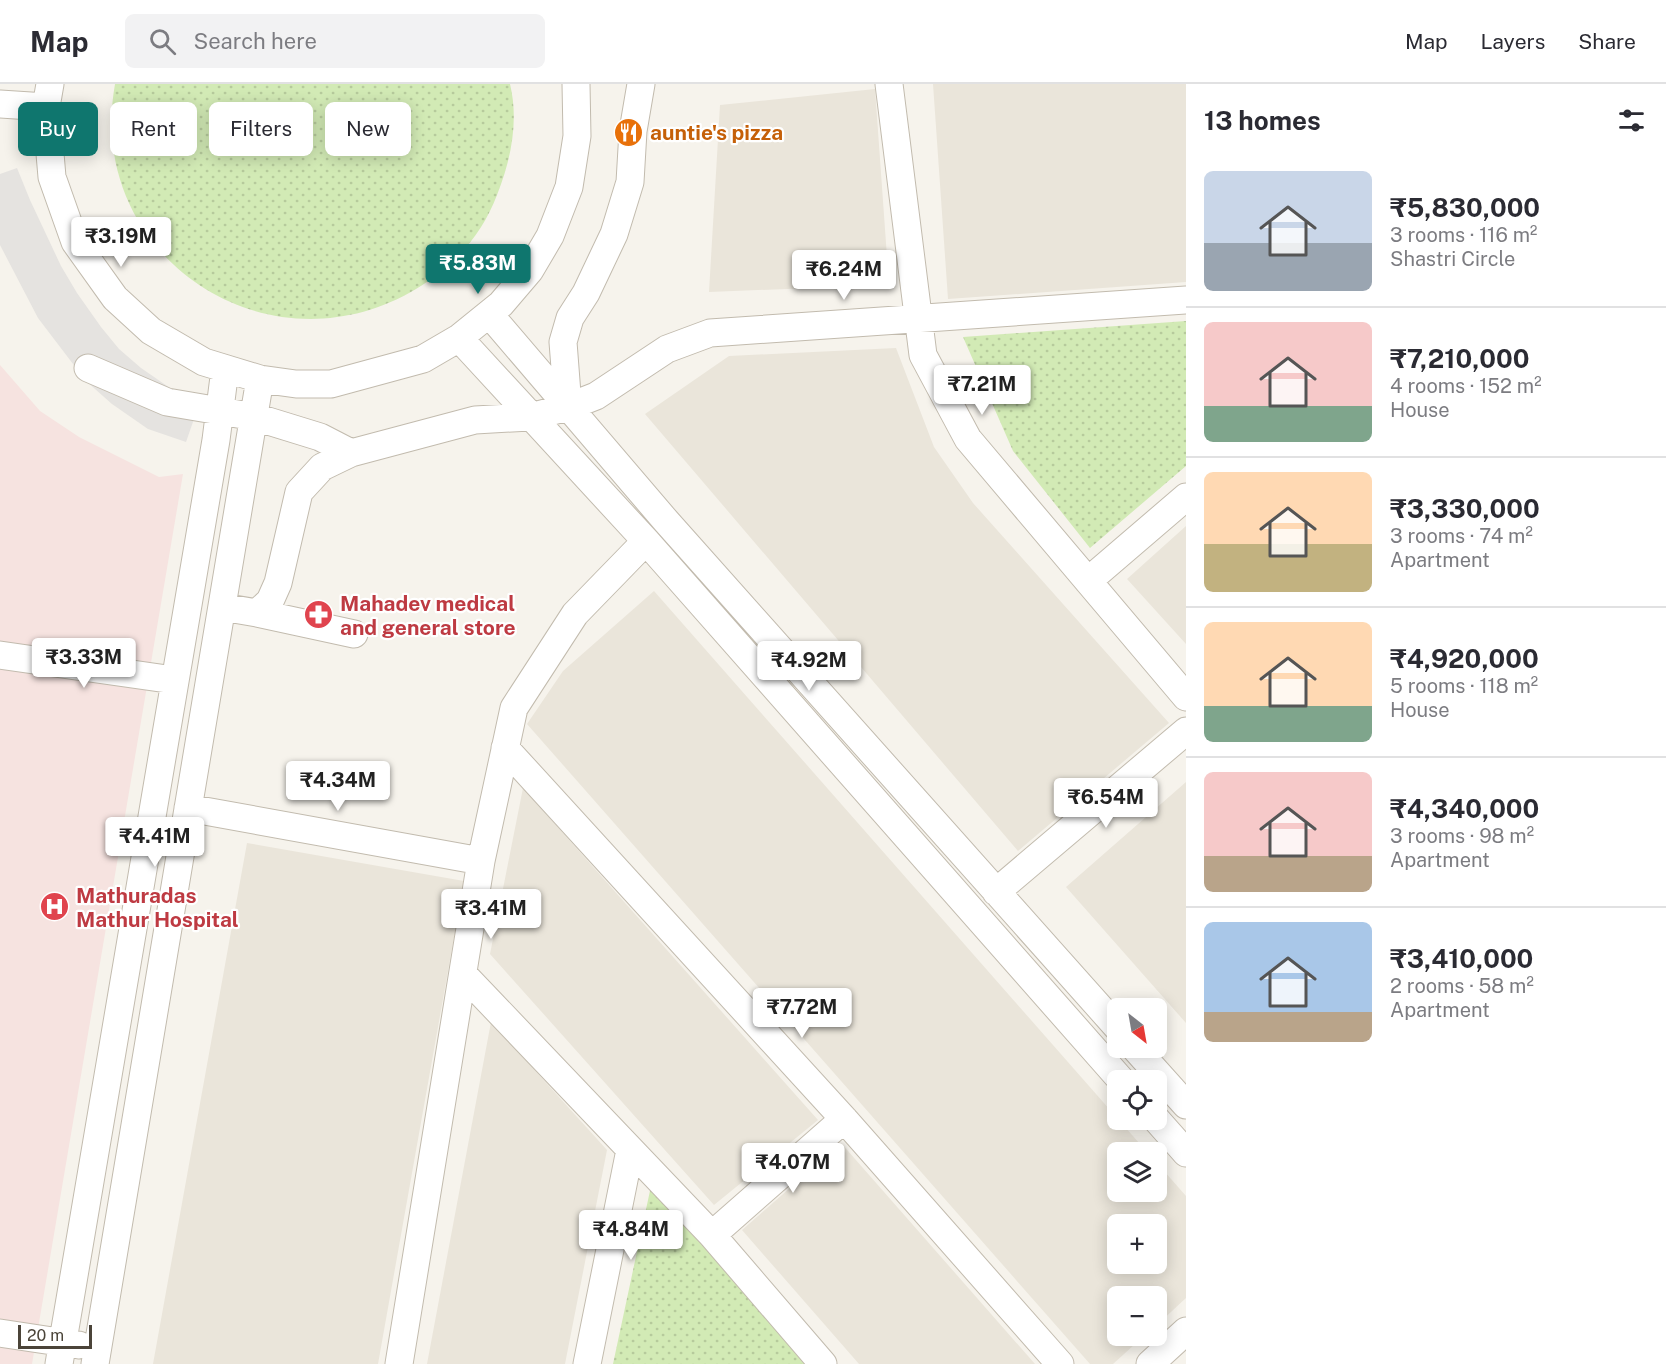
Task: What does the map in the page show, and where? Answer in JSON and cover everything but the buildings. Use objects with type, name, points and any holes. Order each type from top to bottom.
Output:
[{"type":"street","points":[[0,104],[48,95],[52,177],[75,242],[115,298],[151,331],[204,362],[225,369],[260,379],[296,384],[331,384],[423,359],[459,338],[490,315],[530,270],[550,236],[569,187],[578,136],[576,84]]},
{"type":"street","points":[[568,407],[563,342],[570,318],[586,294],[614,234],[624,203],[630,182],[633,131],[641,84]]},
{"type":"street","points":[[889,84],[923,355],[968,439],[1186,697]]},
{"type":"street","points":[[257,613],[270,601],[278,583],[299,492],[321,467],[351,453],[476,420],[530,417],[568,407],[596,396],[667,349],[710,333],[1186,300]]},
{"type":"street","points":[[490,315],[659,512],[1107,1016]]},
{"type":"street","points":[[459,338],[646,541],[1112,1070]]},
{"type":"street","points":[[88,368],[167,402],[255,417],[320,437],[351,453]]},
{"type":"street","points":[[61,1353],[220,411],[225,369]]},
{"type":"street","points":[[0,1333],[61,1353],[97,1356],[260,379]]},
{"type":"street","points":[[1088,581],[1186,497]]},
{"type":"street","points":[[399,1364],[481,861],[514,708],[575,614],[646,541]]},
{"type":"street","points":[[222,607],[354,634]]},
{"type":"street","points":[[0,655],[174,680]]},
{"type":"street","points":[[996,892],[1186,731]]},
{"type":"street","points":[[506,748],[844,1119],[1060,1364]]},
{"type":"street","points":[[188,808],[481,861]]},
{"type":"street","points":[[463,974],[712,1235],[823,1364]]},
{"type":"street","points":[[1144,1058],[1186,1105]]},
{"type":"street","points":[[712,1235],[844,1119]]},
{"type":"street","points":[[1165,1130],[1186,1154]]},
{"type":"street","points":[[587,1364],[630,1150]]},
{"type":"street","points":[[1150,1364],[1186,1331]]},
{"type":"shaded area","points":[[933,84],[1186,84],[1186,282],[948,299]]},
{"type":"shaded area","points":[[875,89],[889,285],[709,292],[720,105]]},
{"type":"shaded area","points":[[17,168],[61,266],[101,327],[119,349],[141,368],[170,388],[201,399],[186,442],[148,429],[112,404],[86,381],[38,318],[0,245],[0,174]]},
{"type":"shaded area","points":[[896,348],[934,447],[973,503],[1169,723],[1018,851],[645,414],[729,356]]},
{"type":"shaded area","name":"Mathuradas Mathur Hospital","points":[[0,365],[40,411],[79,437],[159,477],[183,474],[32,1364],[0,1364]]},
{"type":"shaded area","points":[[1186,526],[1186,644],[1127,579]]},
{"type":"shaded area","points":[[654,591],[1107,1106],[1107,1130],[1128,1130],[1138,1142],[1107,1142],[1107,1202],[1167,1202],[1167,1174],[1186,1196],[1186,1298],[1167,1316],[1167,1286],[1107,1286],[1107,1346],[1133,1346],[1113,1364],[1090,1364],[527,724],[563,671]]},
{"type":"shaded area","points":[[1186,782],[1186,1023],[1167,1001],[1167,998],[1164,998],[1066,887]]},
{"type":"shaded area","points":[[523,788],[818,1120],[714,1205],[490,954]]},
{"type":"shaded area","points":[[247,843],[464,881],[378,1364],[153,1364]]},
{"type":"shaded area","points":[[491,1022],[607,1150],[565,1364],[427,1364]]},
{"type":"shaded area","points":[[841,1143],[1035,1364],[859,1364],[742,1230]]},
{"type":"green space","points":[[115,84],[510,84],[514,126],[510,154],[491,210],[475,237],[442,271],[416,289],[359,313],[302,319],[248,309],[198,284],[158,248],[128,201],[116,156],[197,156],[197,102],[114,102]]},
{"type":"green space","points":[[1186,321],[1186,466],[1090,548],[1013,451],[963,337]]},
{"type":"green space","points":[[651,1186],[813,1364],[613,1364]]},
{"type":"place","name":"auntie's pizza","points":[[629,132]]},
{"type":"place","name":"Mahadev medical and general store","points":[[319,615]]},
{"type":"place","name":"Mathuradas Mathur Hospital","points":[[55,907]]}]
